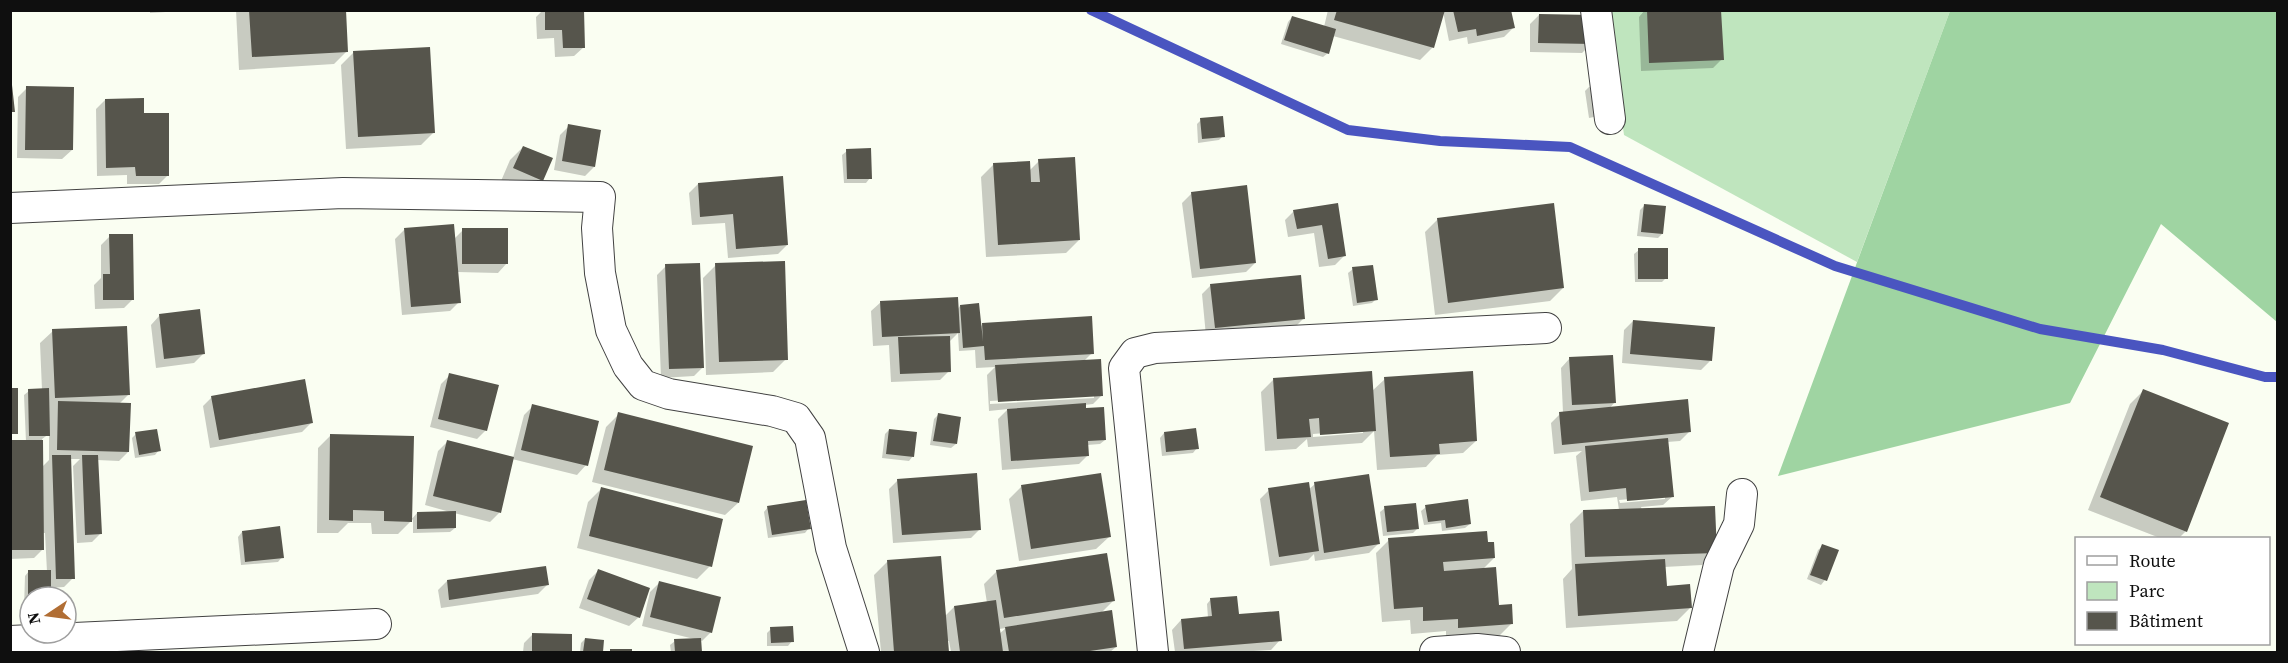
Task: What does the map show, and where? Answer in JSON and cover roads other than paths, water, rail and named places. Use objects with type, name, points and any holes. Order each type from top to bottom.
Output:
[{"type":"street","points":[[1596,10],[1610,119]]},
{"type":"street","points":[[10,208],[343,193],[600,197],[597,228],[600,273],[611,330],[627,366],[643,385],[669,393],[772,411],[796,418],[810,438],[831,548],[864,652]]},
{"type":"street","points":[[1153,652],[1124,368],[1135,353],[1155,348],[1546,328]]},
{"type":"street","points":[[1698,652],[1719,565],[1739,524],[1743,494]]},
{"type":"street","points":[[10,641],[376,624]]},
{"type":"street","points":[[1435,652],[1477,649],[1505,652]]},
{"type":"waterway","points":[[1091,10],[1348,130],[1440,141],[1570,147],[1835,266],[2040,329],[2163,350],[2265,377],[2278,377]]}]
